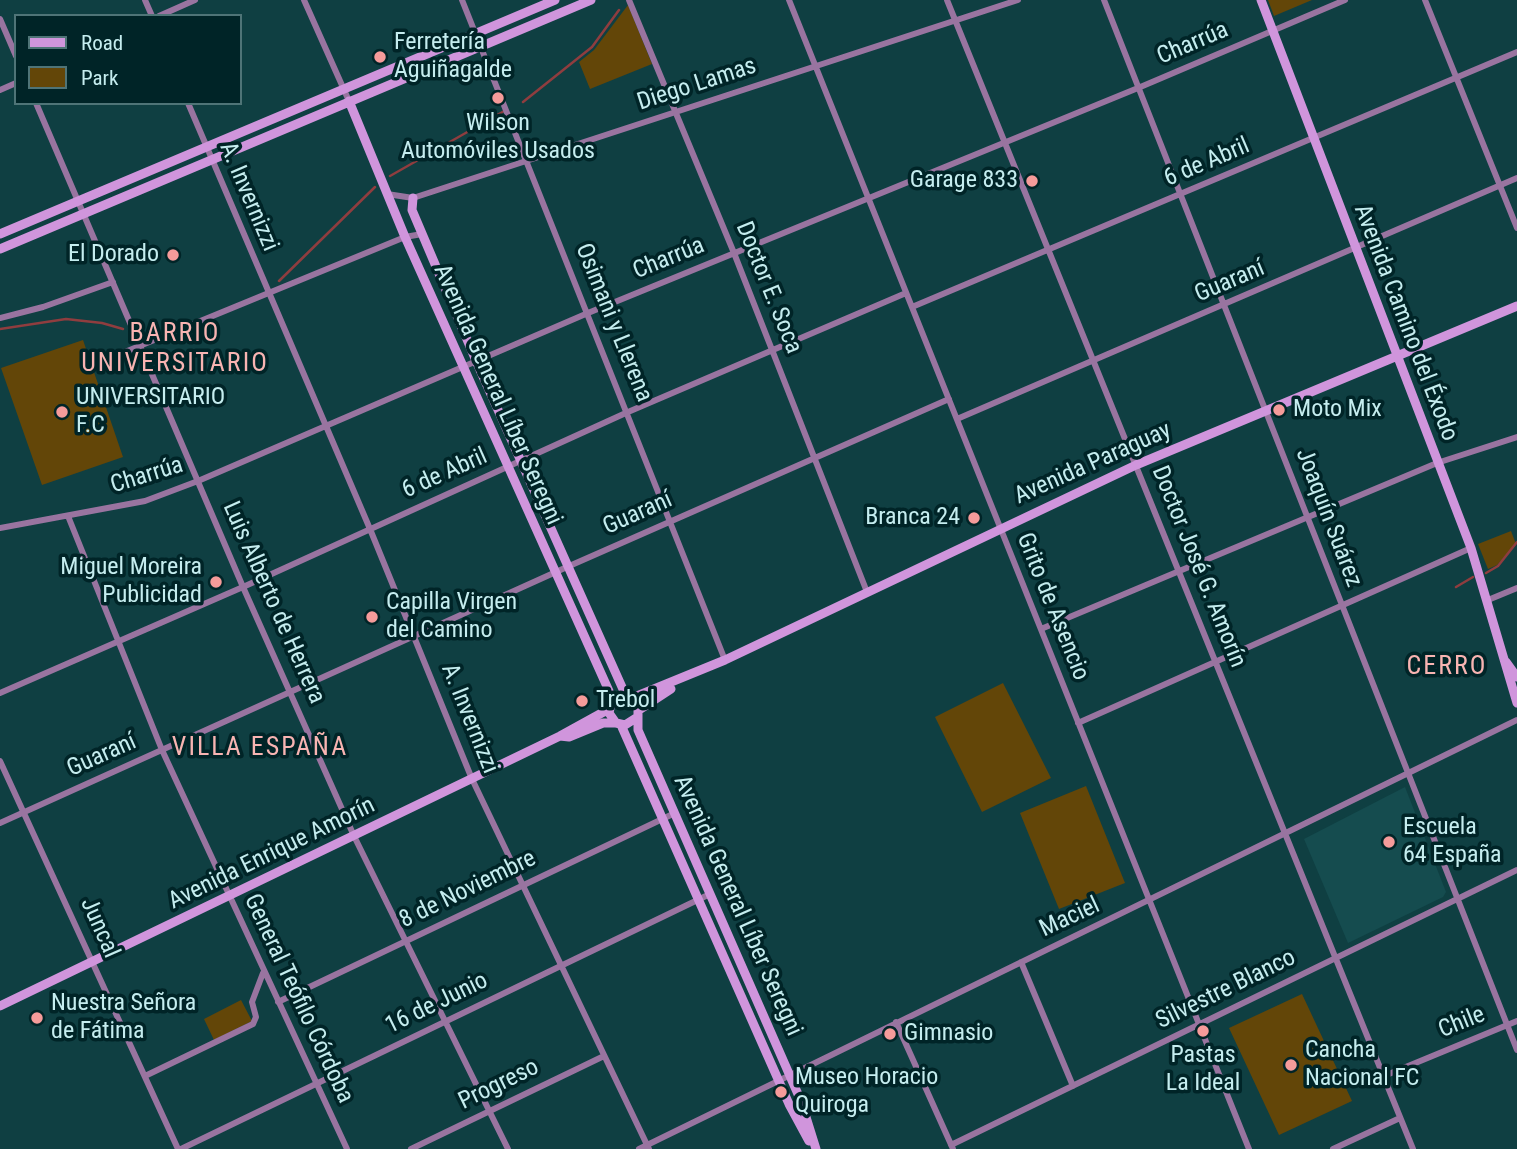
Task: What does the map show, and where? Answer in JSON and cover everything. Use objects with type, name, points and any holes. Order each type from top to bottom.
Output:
[{"type":"street","points":[[164,14],[195,0]]},
{"type":"street","points":[[304,0],[349,101]]},
{"type":"street","name":"Osimani y Llerena","points":[[462,0],[725,660]]},
{"type":"street","points":[[0,234],[555,0]]},
{"type":"street","points":[[0,248],[591,0]]},
{"type":"street","name":"Doctor E. Soca","points":[[629,0],[816,456],[867,592]]},
{"type":"street","name":"Grito de Asencio","points":[[789,0],[1249,1149]]},
{"type":"street","name":"Doctor José G. Amorín","points":[[947,0],[1413,1149]]},
{"type":"street","name":"Diego Lamas","points":[[387,194],[413,198],[1018,0]]},
{"type":"street","name":"Joaquín Suárez","points":[[1104,0],[1460,898],[1517,1050]]},
{"type":"street","name":"Avenida Camino del Éxodo","points":[[1261,0],[1471,548],[1517,703]]},
{"type":"street","name":"Charrúa","points":[[0,528],[145,500],[198,481],[588,313],[869,200],[1345,0]]},
{"type":"street","points":[[1425,0],[1517,228]]},
{"type":"street","points":[[0,19],[14,51]]},
{"type":"street","name":"6 de Abril","points":[[912,307],[1517,52]]},
{"type":"street","name":"Avenida General Líber Seregni","points":[[349,101],[405,237],[609,691],[610,706]]},
{"type":"street","name":"Luis Alberto de Herrera","points":[[37,105],[243,587],[354,836],[508,1149]]},
{"type":"street","name":"A. Invernizzi","points":[[189,105],[370,529],[472,779],[648,1147]]},
{"type":"street","name":"Guaraní","points":[[957,419],[1517,178]]},
{"type":"street","name":"Avenida General Líber Seregni","points":[[413,198],[412,210],[477,363],[567,567],[629,697]]},
{"type":"street","points":[[103,361],[405,237],[422,234]]},
{"type":"street","points":[[0,318],[43,307],[113,282]]},
{"type":"street","name":"6 de Abril","points":[[0,693],[243,587],[628,412],[906,293]]},
{"type":"street","name":"Avenida Paraguay","points":[[629,697],[693,675],[1136,465],[1517,306]]},
{"type":"street","name":"Guaraní","points":[[0,822],[554,572],[949,399]]},
{"type":"street","points":[[1041,629],[1437,463],[1517,437]]},
{"type":"street","name":"General Teófilo Córdoba","points":[[68,516],[162,750],[263,973],[347,1149]]},
{"type":"street","points":[[1078,723],[1341,603],[1471,548]]},
{"type":"street","points":[[1488,600],[1517,588]]},
{"type":"street","name":"Avenida Camino del Éxodo","points":[[1506,662],[1517,677]]},
{"type":"street","name":"Avenida Paraguay","points":[[637,714],[693,675]]},
{"type":"street","points":[[618,697],[629,697],[637,714],[629,724],[619,724],[610,706],[618,697]]},
{"type":"street","name":"Avenida Enrique Amorín","points":[[0,1006],[560,736],[610,706]]},
{"type":"street","name":"Avenida General Líber Seregni","points":[[637,714],[638,730],[789,1074],[815,1149]]},
{"type":"street","name":"Maciel","points":[[639,1149],[648,1147],[789,1074],[1149,902],[1517,720]]},
{"type":"street","name":"Avenida Enrique Amorín","points":[[560,736],[569,737],[603,723],[619,724]]},
{"type":"street","name":"Avenida General Líber Seregni","points":[[619,724],[664,818],[779,1080],[815,1149]]},
{"type":"street","name":"Juncal","points":[[0,761],[179,1149]]},
{"type":"street","name":"8 de Noviembre","points":[[278,1002],[675,813]]},
{"type":"street","name":"Silvestre Blanco","points":[[952,1147],[1517,870]]},
{"type":"street","name":"16 de Junio","points":[[179,1149],[710,894]]},
{"type":"street","points":[[1021,962],[1073,1086]]},
{"type":"street","points":[[145,1076],[253,1024],[256,1017],[251,1002],[263,973]]},
{"type":"street","name":"Chile","points":[[1384,1076],[1517,1021]]},
{"type":"street","points":[[897,1022],[952,1147]]},
{"type":"street","name":"Progreso","points":[[411,1149],[604,1056]]},
{"type":"street","points":[[1333,1149],[1400,1118]]},
{"type":"shaded area","points":[[1405,787],[1446,892],[1443,897],[1348,943],[1304,839]]},
{"type":"green space","points":[[1268,0],[1312,0],[1274,16]]},
{"type":"green space","points":[[628,5],[652,64],[590,89],[579,62],[594,50]]},
{"type":"green space","name":"UNIVERSITARIO F.C","points":[[83,340],[123,457],[42,485],[1,368]]},
{"type":"green space","points":[[1511,531],[1516,544],[1497,565],[1488,569],[1478,544]]},
{"type":"green space","points":[[1003,683],[1051,778],[982,812],[935,717]]},
{"type":"green space","points":[[1086,786],[1125,883],[1059,909],[1020,813]]},
{"type":"green space","name":"Cancha Nacional FC","points":[[1302,994],[1352,1101],[1279,1135],[1229,1028]]},
{"type":"green space","points":[[241,1000],[252,1021],[214,1040],[204,1019]]},
{"type":"waterway","points":[[523,102],[592,47],[619,10]]},
{"type":"waterway","points":[[390,176],[506,110]]},
{"type":"waterway","points":[[279,281],[375,187]]},
{"type":"waterway","points":[[0,329],[66,319],[102,323],[123,329]]},
{"type":"waterway","points":[[1486,573],[1498,566],[1517,542]]},
{"type":"waterway","points":[[1456,587],[1473,577]]},
{"type":"place","name":"Ferretería Aguiñagalde","points":[[380,57]]},
{"type":"place","name":"Wilson Automóviles Usados","points":[[498,98]]},
{"type":"place","name":"Garage 833","points":[[1032,181]]},
{"type":"place","name":"El Dorado","points":[[173,255]]},
{"type":"place","name":"Moto Mix","points":[[1279,410]]},
{"type":"place","name":"UNIVERSITARIO F.C","points":[[62,412]]},
{"type":"place","name":"Branca 24","points":[[974,518]]},
{"type":"place","name":"Miguel Moreira Publicidad","points":[[216,582]]},
{"type":"place","name":"Capilla Virgen del Camino","points":[[372,617]]},
{"type":"place","name":"Trebol","points":[[582,701]]},
{"type":"place","name":"Escuela 64 España","points":[[1389,842]]},
{"type":"place","name":"Nuestra Señora de Fátima","points":[[37,1018]]},
{"type":"place","name":"Pastas La Ideal","points":[[1203,1031]]},
{"type":"place","name":"Gimnasio","points":[[890,1034]]},
{"type":"place","name":"Cancha Nacional FC","points":[[1291,1065]]},
{"type":"place","name":"Museo Horacio Quiroga","points":[[781,1092]]},
{"type":"district","name":"BARRIO UNIVERSITARIO","points":[[175,349]]},
{"type":"district","name":"CERRO","points":[[1447,667]]},
{"type":"district","name":"VILLA ESPAÑA","points":[[260,748]]}]
